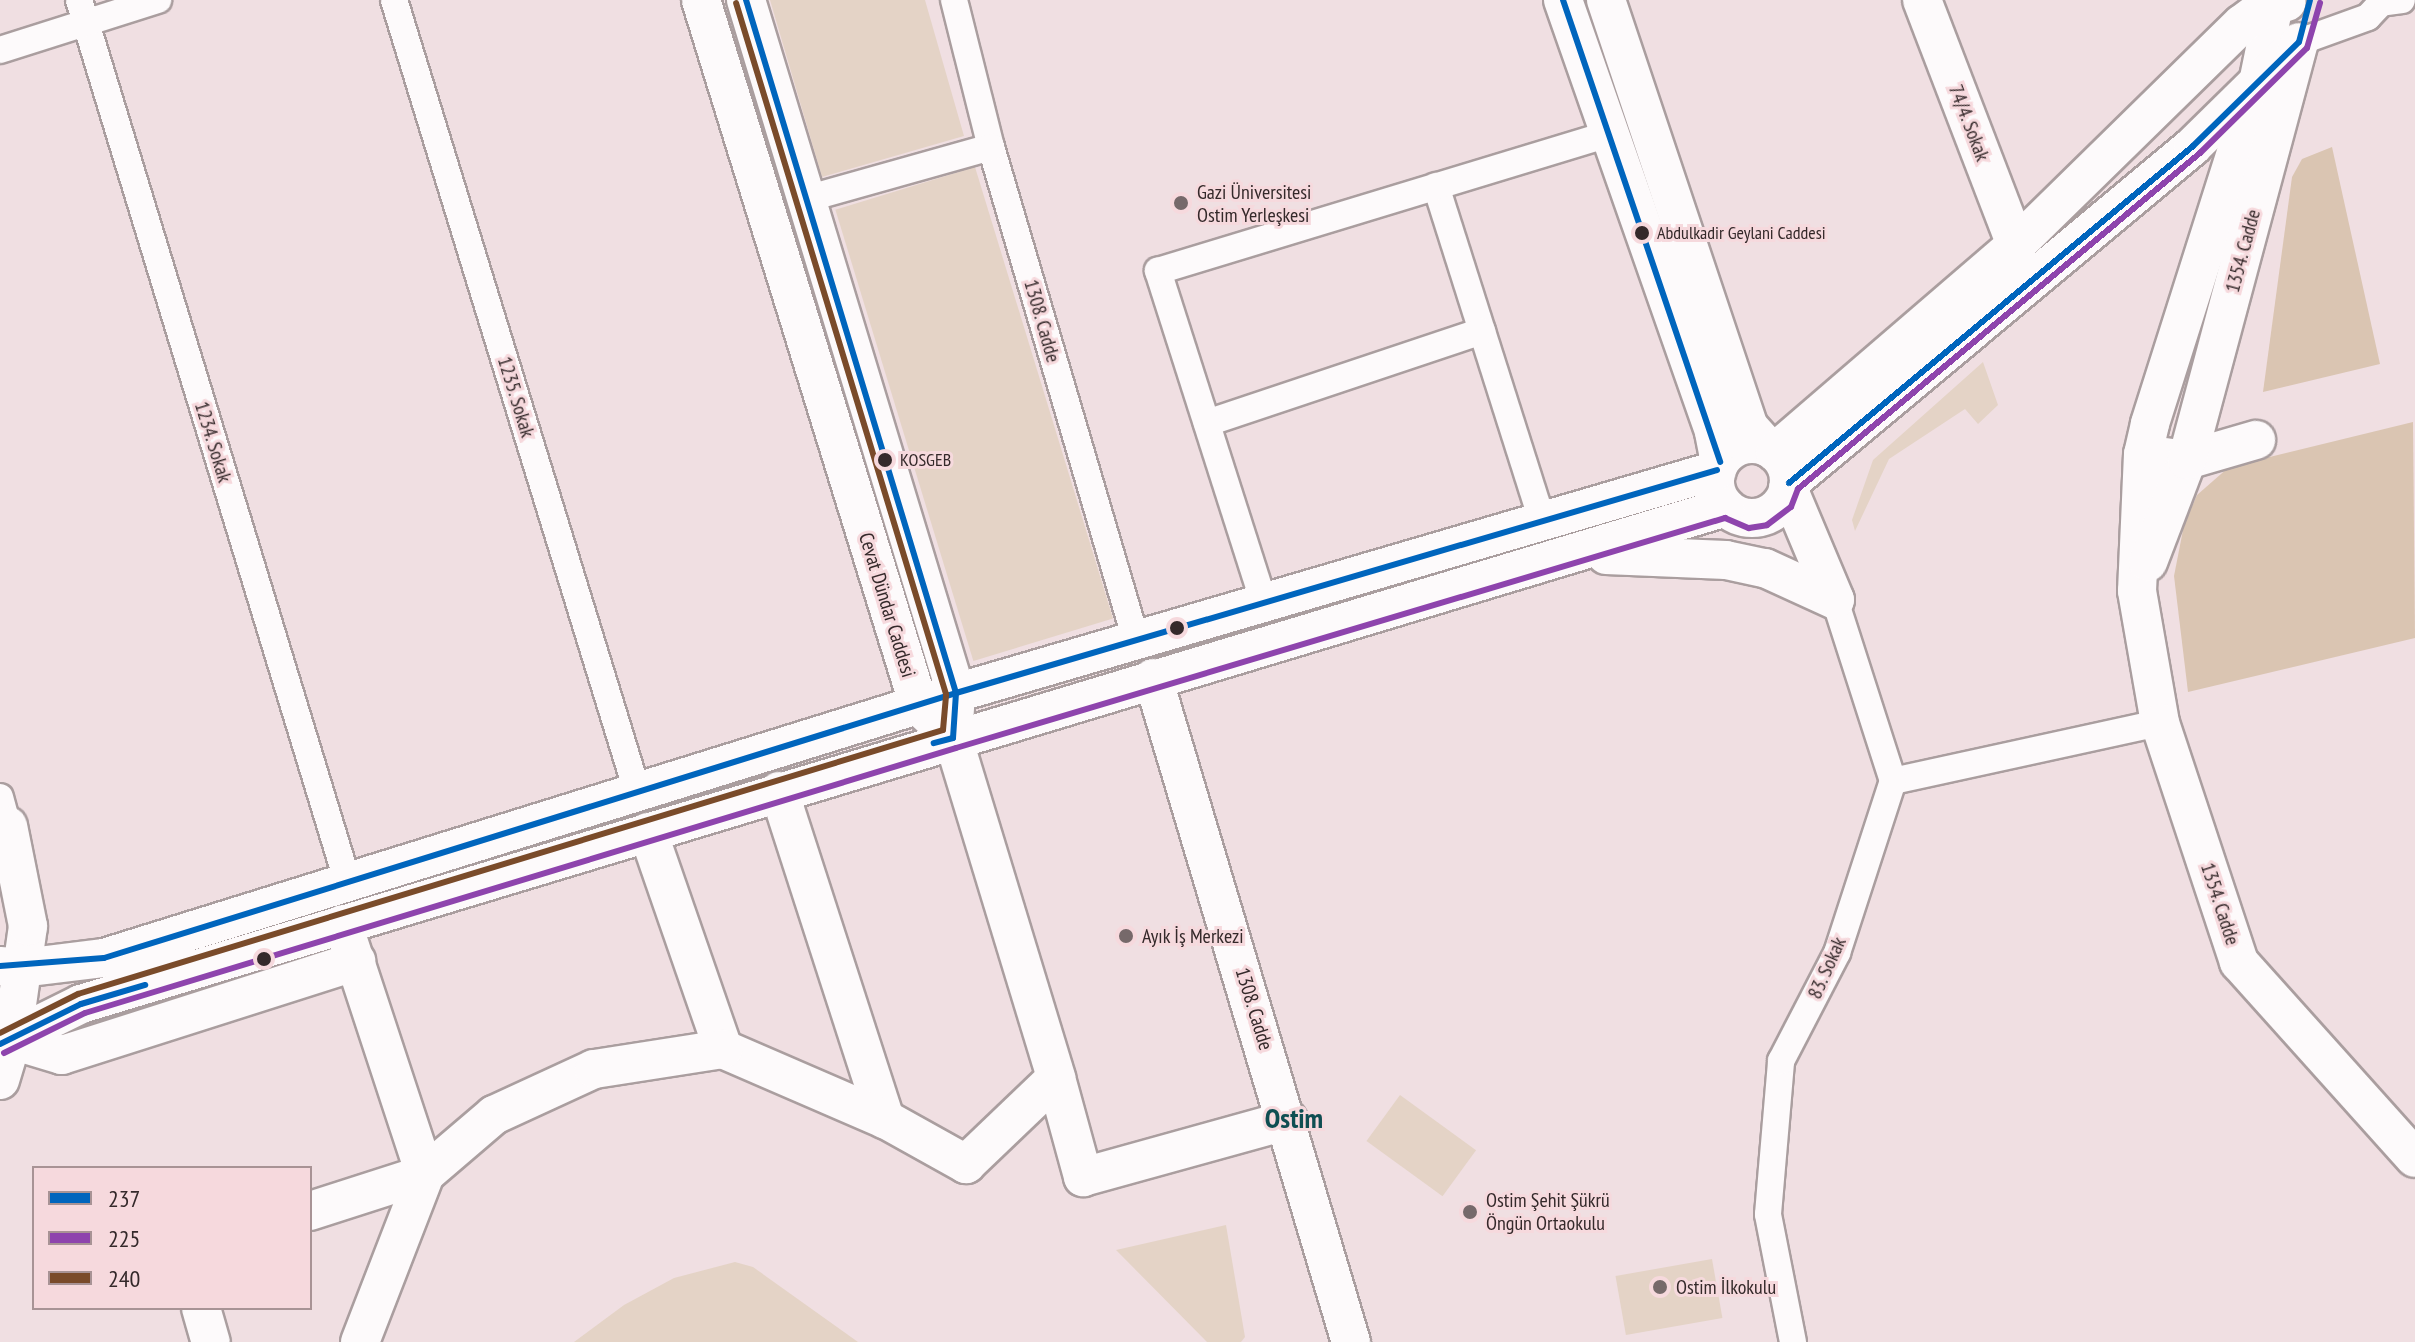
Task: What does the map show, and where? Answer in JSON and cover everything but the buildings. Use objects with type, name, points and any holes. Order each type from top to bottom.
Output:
[{"type":"main road","name":"Cevat Dündar Caddesi","points":[[701,0],[919,706],[953,738]]},
{"type":"main road","name":"Cevat Dündar Caddesi","points":[[746,0],[956,693],[953,738]]},
{"type":"main road","points":[[1563,0],[1611,133],[1718,466],[1718,497],[1835,600]]},
{"type":"main road","points":[[1606,0],[1749,427],[1780,467],[1835,600]]},
{"type":"main road","name":"74/4. Sokak","points":[[1922,0],[2016,245]]},
{"type":"main road","points":[[6,1042],[81,1004],[953,738],[1562,555],[1732,511],[1750,518],[1774,510],[1780,467],[2016,245],[2242,24],[2288,1]]},
{"type":"main road","name":"1354. Cadde","points":[[2137,591],[2187,460],[2299,42],[2288,1]]},
{"type":"main road","name":"1354. Cadde","points":[[2288,1],[2215,206],[2143,454],[2137,591],[2160,723],[2239,962],[2415,1158]]},
{"type":"main road","points":[[1780,467],[2156,177],[2299,42]]},
{"type":"main road","points":[[2156,177],[2184,178],[2215,206]]},
{"type":"main road","points":[[2143,454],[2187,460],[2256,440],[2199,416],[2155,409]]},
{"type":"main road","points":[[11,967],[104,958],[956,693],[1542,521],[1718,466],[1735,448],[1780,467]]},
{"type":"main road","points":[[1562,555],[1683,555],[1726,560],[1765,568],[1835,600]]},
{"type":"main road","name":"1308. Cadde","points":[[1153,678],[1288,1120],[1351,1342]]},
{"type":"main road","points":[[953,738],[1083,1177],[1288,1120]]},
{"type":"main road","points":[[779,791],[885,1119]]},
{"type":"main road","points":[[0,1080],[11,967],[28,926],[3,823]]},
{"type":"main road","points":[[648,832],[723,1049]]},
{"type":"main road","points":[[343,924],[425,1174],[360,1342]]},
{"type":"main road","points":[[6,1042],[62,1055],[356,961]]},
{"type":"main road","points":[[312,1210],[425,1174],[494,1115],[594,1069],[723,1049],[885,1119],[966,1164],[1056,1078]]},
{"type":"main road","points":[[202,1310],[211,1342]]},
{"type":"street","points":[[0,50],[82,11],[158,0]]},
{"type":"street","name":"1235. Sokak","points":[[394,0],[638,794]]},
{"type":"street","name":"1308. Cadde","points":[[954,0],[991,147],[1136,640]]},
{"type":"street","points":[[2299,42],[2368,17],[2386,1]]},
{"type":"street","name":"1234. Sokak","points":[[82,11],[348,883]]},
{"type":"street","points":[[1264,603],[1158,271],[1611,133]]},
{"type":"street","points":[[806,199],[991,147]]},
{"type":"street","points":[[1436,186],[1542,521]]},
{"type":"street","points":[[1207,423],[1482,331]]},
{"type":"street","points":[[1835,600],[1893,781],[2160,723]]},
{"type":"street","name":"83. Sokak","points":[[1793,1342],[1768,1214],[1781,1061],[1837,953],[1893,781]]},
{"type":"shaded area","points":[[770,0],[925,0],[964,136],[822,177]]},
{"type":"shaded area","points":[[2332,147],[2380,364],[2263,392],[2292,177],[2302,159]]},
{"type":"shaded area","points":[[975,167],[1113,618],[973,661],[835,210]]},
{"type":"shaded area","points":[[1983,362],[1998,405],[1978,424],[1965,409],[1889,459],[1855,531],[1852,520],[1873,460]]},
{"type":"shaded area","points":[[2413,422],[2415,638],[2188,692],[2174,576],[2184,525],[2197,495],[2229,467]]},
{"type":"shaded area","points":[[1400,1095],[1476,1150],[1443,1196],[1366,1141]]},
{"type":"shaded area","points":[[1226,1225],[1245,1337],[1241,1342],[1207,1342],[1116,1250]]},
{"type":"shaded area","points":[[1712,1259],[1722,1318],[1626,1335],[1615,1276]]},
{"type":"shaded area","points":[[735,1262],[753,1267],[858,1342],[574,1342],[624,1305],[674,1278]]},
{"type":"transit line","name":"237","points":[[746,0],[956,693],[953,738],[934,743]]},
{"type":"transit line","name":"237","points":[[1563,0],[1720,462]]},
{"type":"transit line","name":"237","points":[[1789,483],[2193,146],[2299,42],[2310,0]]},
{"type":"transit line","name":"240","points":[[0,1033],[78,994],[943,730],[946,694],[736,3]]},
{"type":"transit line","name":"225","points":[[4,1053],[85,1013],[956,748],[1725,518],[1749,528],[1767,525],[1791,507],[1798,489],[2200,153],[2307,48],[2320,3]]},
{"type":"transit line","name":"237","points":[[0,966],[104,958],[956,693],[1717,470]]},
{"type":"transit line","name":"237","points":[[0,1044],[81,1004],[145,985]]},
{"type":"place","name":"Gazi Üniversitesi Ostim Yerleşkesi","points":[[1181,203]]},
{"type":"place","name":"Abdulkadir Geylani Caddesi","points":[[1642,233]]},
{"type":"place","name":"KOSGEB","points":[[885,460]]},
{"type":"place","name":"Ayık İş Merkezi","points":[[1126,936]]},
{"type":"place","name":"Ostim Şehit Şükrü Öngün Ortaokulu","points":[[1470,1212]]},
{"type":"place","name":"Ostim İlkokulu","points":[[1660,1287]]},
{"type":"district","name":"Ostim","points":[[1294,1118]]}]
